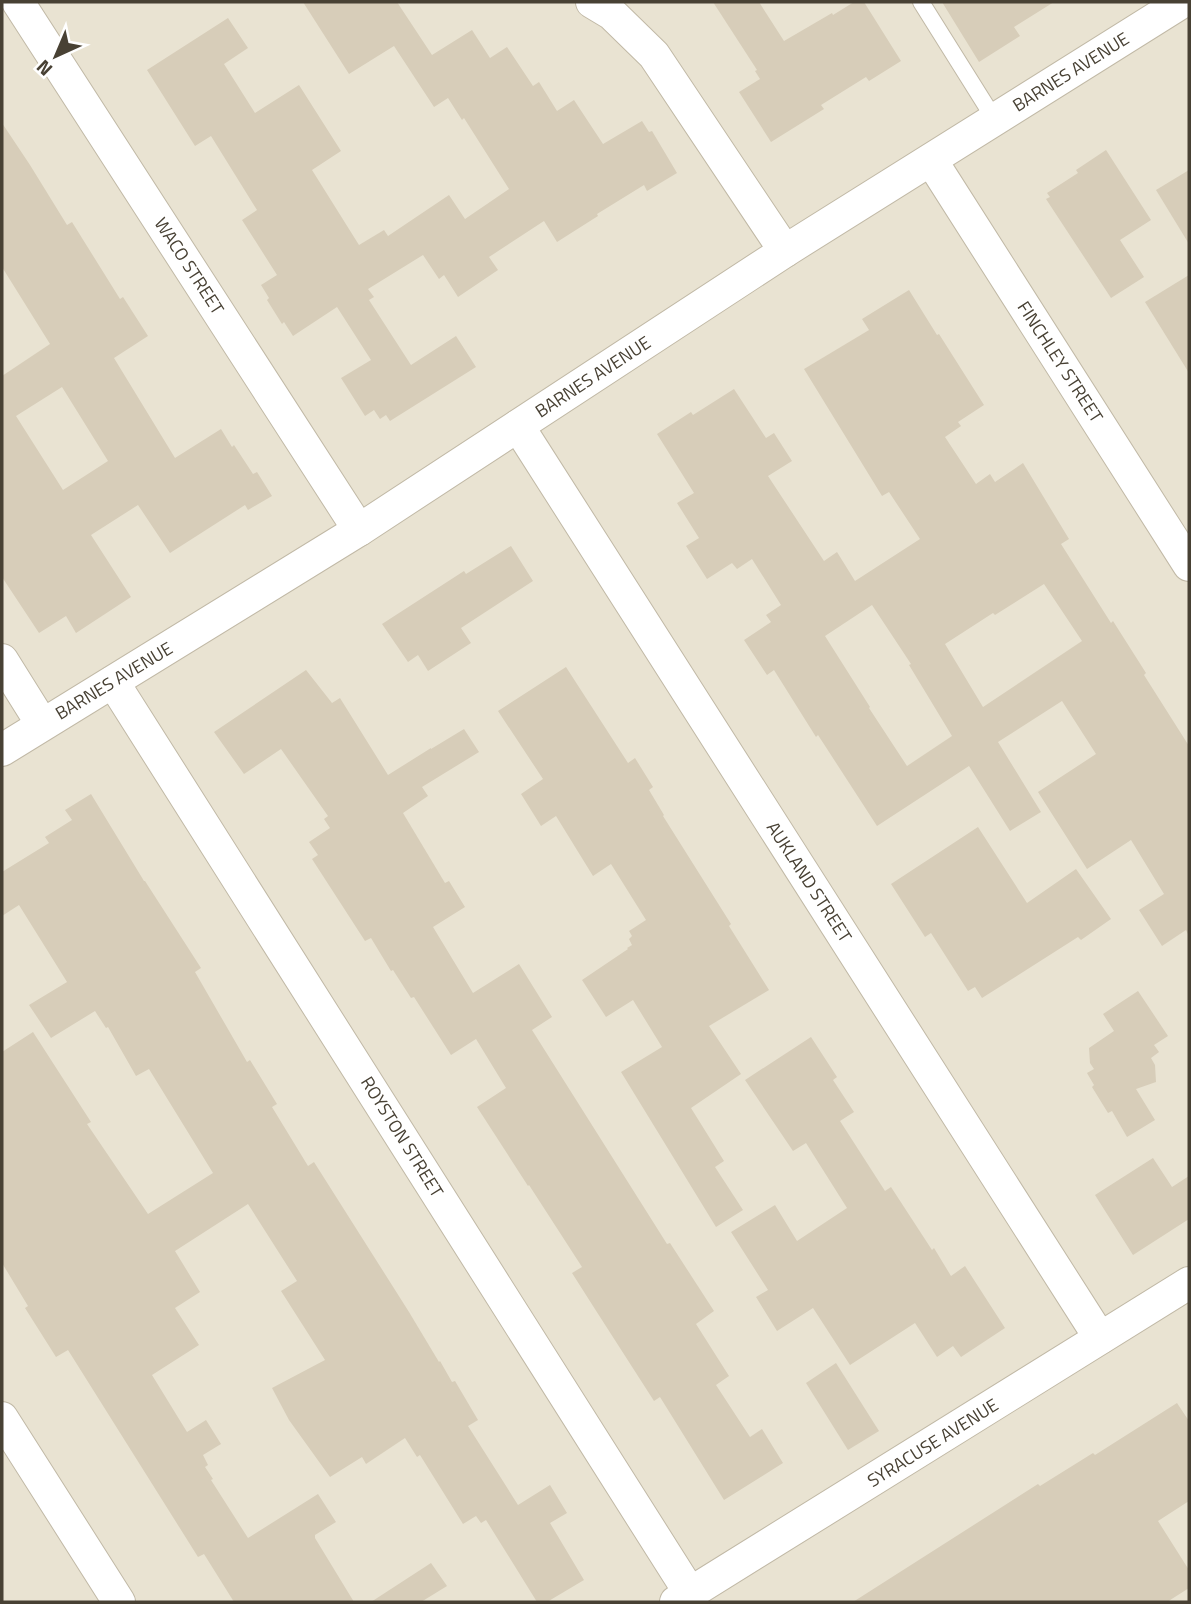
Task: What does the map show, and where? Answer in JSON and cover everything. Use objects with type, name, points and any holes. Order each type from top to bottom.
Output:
[{"type":"street","name":"WACO STREET","points":[[19,2],[359,530]]},
{"type":"street","points":[[592,2],[612,14],[654,55],[785,251]]},
{"type":"street","name":"BARNES AVENUE","points":[[2,750],[359,530],[785,251],[1182,2]]},
{"type":"street","name":"FINCHLEY STREET","points":[[932,160],[1189,565]]},
{"type":"street","name":"AUKLAND STREET","points":[[518,426],[1100,1338]]},
{"type":"street","points":[[2,660],[42,724]]},
{"type":"street","name":"ROYSTON STREET","points":[[113,682],[683,1598]]},
{"type":"street","name":"SYRACUSE AVENUE","points":[[683,1598],[1189,1283]]},
{"type":"street","points":[[2,1418],[119,1602]]},
{"type":"lane","points":[[921,2],[995,120]]},
{"type":"shaded area","points":[[2,2],[1189,2],[1189,1602],[2,1602]]},
{"type":"building","points":[[303,2],[397,2],[432,55],[472,30],[490,58],[507,47],[533,86],[539,82],[557,111],[574,100],[603,144],[642,121],[649,132],[652,131],[677,173],[647,191],[644,185],[557,242],[544,221],[489,257],[498,270],[458,297],[444,275],[439,279],[423,255],[368,289],[374,297],[369,300],[411,365],[456,336],[476,367],[390,421],[386,415],[380,419],[374,410],[365,416],[341,378],[371,360],[337,307],[293,336],[284,322],[282,324],[261,285],[277,275],[242,220],[257,210],[211,136],[195,146],[147,70],[228,18],[248,48],[224,64],[255,113],[299,85],[341,151],[312,170],[359,245],[384,230],[388,236],[449,195],[465,219],[509,189],[464,118],[462,120],[448,98],[434,107],[394,46],[349,74]]},
{"type":"building","points":[[713,2],[759,2],[784,41],[854,2],[864,2],[901,61],[869,81],[866,77],[821,105],[824,109],[771,142],[739,92],[760,79],[755,71],[757,70]]},
{"type":"building","points":[[942,2],[1054,2],[1014,27],[1020,36],[979,62]]},
{"type":"building","points":[[2,123],[67,225],[72,222],[120,299],[123,297],[148,336],[114,358],[175,458],[221,429],[253,474],[257,472],[272,496],[248,510],[245,505],[170,553],[138,505],[91,535],[131,597],[76,633],[66,616],[39,633],[2,577],[2,376],[50,344],[2,267]],"holes":[[[62,387],[108,461],[63,490],[16,416]]]},
{"type":"building","points":[[1106,150],[1151,220],[1120,240],[1144,277],[1111,298],[1046,199],[1050,197],[1047,193]]},
{"type":"building","points":[[1189,170],[1189,244],[1156,190]]},
{"type":"building","points":[[1189,275],[1189,373],[1145,302]]},
{"type":"building","points":[[909,290],[984,405],[958,422],[961,426],[945,437],[976,484],[990,474],[995,482],[1023,463],[1069,539],[1061,544],[1146,673],[1144,675],[1189,746],[1189,936],[1186,930],[1162,946],[1139,910],[1164,894],[1131,840],[1087,869],[1038,792],[1096,754],[1062,701],[998,742],[1041,812],[1010,831],[969,766],[877,826],[774,670],[767,675],[744,640],[771,622],[766,615],[781,605],[752,559],[737,569],[732,563],[707,579],[686,546],[699,538],[677,503],[694,493],[657,434],[734,389],[766,438],[774,433],[792,461],[768,476],[824,561],[837,552],[855,581],[920,539],[889,492],[882,496],[804,369],[869,330],[862,319]],"holes":[[[1044,584],[1082,641],[983,707],[945,644]],[[872,605],[911,664],[909,665],[952,736],[907,766],[825,636]]]},
{"type":"building","points":[[511,546],[533,581],[461,628],[471,643],[428,671],[418,655],[408,662],[382,624],[464,571],[466,574]]},
{"type":"building","points":[[566,667],[628,763],[635,758],[653,787],[649,790],[663,816],[769,990],[709,1026],[741,1074],[691,1108],[724,1161],[715,1167],[743,1210],[716,1227],[621,1072],[662,1047],[633,1000],[606,1017],[582,980],[628,949],[632,945],[629,931],[646,920],[611,864],[593,876],[556,816],[541,826],[521,794],[543,779],[498,711]]},
{"type":"building","points":[[306,670],[332,703],[340,698],[388,775],[464,729],[479,752],[422,787],[428,796],[403,813],[445,883],[449,881],[465,907],[433,927],[473,993],[519,964],[552,1017],[532,1030],[667,1244],[670,1243],[714,1311],[696,1324],[729,1376],[716,1385],[750,1437],[762,1429],[783,1463],[724,1500],[660,1397],[654,1401],[572,1273],[582,1267],[477,1107],[506,1088],[476,1039],[451,1055],[414,997],[411,998],[393,970],[391,971],[371,938],[365,941],[312,859],[318,855],[309,842],[330,828],[324,819],[328,816],[281,749],[244,774],[214,732]]},
{"type":"building","points":[[91,794],[201,968],[195,972],[247,1062],[250,1060],[277,1104],[272,1107],[308,1166],[314,1162],[439,1362],[452,1382],[455,1381],[478,1420],[468,1426],[518,1505],[550,1485],[567,1513],[550,1523],[584,1580],[547,1602],[537,1602],[486,1520],[481,1523],[476,1516],[463,1524],[420,1455],[417,1457],[405,1438],[366,1464],[362,1457],[330,1477],[289,1420],[272,1388],[325,1360],[281,1291],[297,1281],[248,1204],[175,1251],[200,1292],[175,1308],[199,1345],[152,1375],[187,1432],[206,1420],[221,1444],[203,1455],[208,1465],[205,1467],[248,1538],[318,1494],[336,1522],[315,1535],[315,1538],[354,1602],[234,1602],[204,1554],[198,1557],[68,1350],[56,1357],[25,1308],[28,1306],[2,1263],[2,1052],[33,1032],[91,1122],[87,1124],[148,1214],[213,1173],[149,1069],[136,1076],[108,1027],[106,1028],[95,1011],[51,1038],[29,1005],[67,982],[19,905],[2,916],[2,872],[49,843],[45,837],[72,820],[65,810]]},
{"type":"building","points":[[978,827],[1027,903],[1076,869],[1111,919],[1081,940],[1078,937],[982,998],[975,987],[968,991],[931,933],[925,937],[891,884]]},
{"type":"building","points":[[1138,991],[1168,1036],[1154,1045],[1159,1052],[1151,1058],[1155,1065],[1156,1082],[1136,1089],[1155,1120],[1127,1137],[1112,1111],[1108,1113],[1087,1073],[1094,1069],[1090,1063],[1089,1048],[1114,1031],[1103,1014]]},
{"type":"building","points":[[811,1037],[837,1077],[833,1080],[854,1112],[840,1121],[885,1191],[891,1187],[951,1276],[965,1266],[1005,1328],[961,1357],[953,1346],[937,1357],[915,1323],[850,1365],[813,1308],[777,1331],[756,1297],[768,1290],[731,1232],[775,1205],[797,1241],[847,1208],[806,1143],[793,1151],[745,1080]]},
{"type":"building","points":[[1153,1158],[1172,1187],[1189,1176],[1189,1219],[1133,1255],[1095,1195]]},
{"type":"building","points":[[836,1363],[879,1431],[848,1450],[806,1383]]},
{"type":"building","points":[[1177,1403],[1189,1421],[1189,1501],[1158,1521],[1189,1570],[1189,1588],[1167,1602],[853,1602],[1038,1484],[1040,1486],[1093,1453],[1095,1455]]},
{"type":"building","points":[[431,1563],[447,1586],[421,1602],[371,1602]]}]
